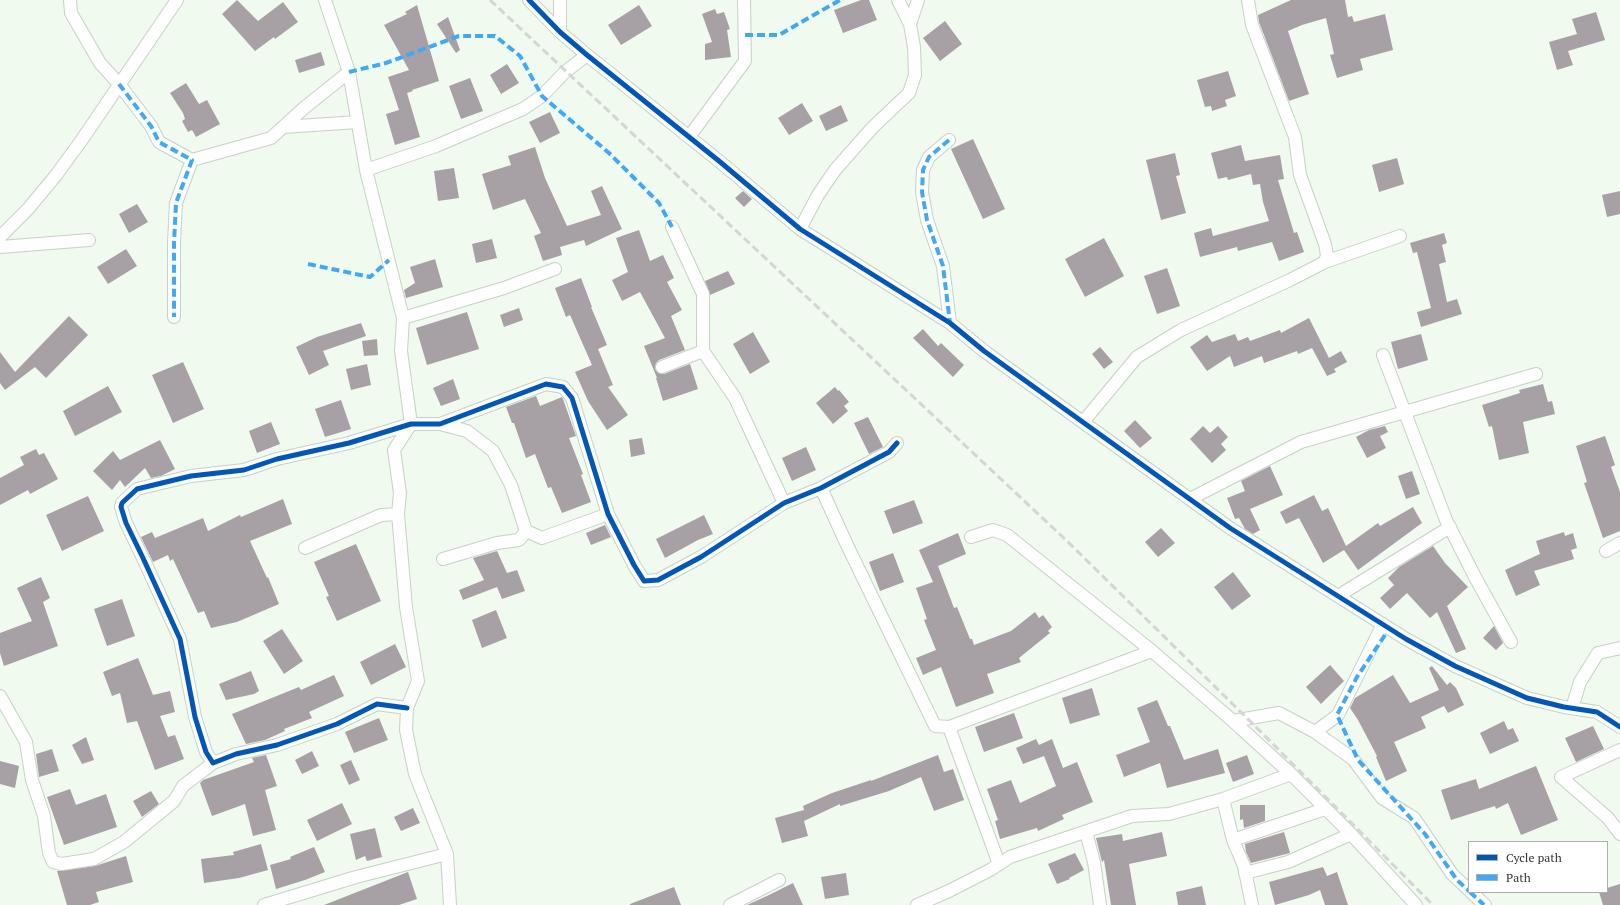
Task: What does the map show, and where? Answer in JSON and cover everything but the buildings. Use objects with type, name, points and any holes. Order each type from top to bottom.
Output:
[{"type":"street","points":[[70,0],[71,13],[100,63],[119,84],[151,126],[159,142],[192,160],[271,138],[304,108],[349,72]]},
{"type":"street","points":[[0,237],[28,210],[57,174],[177,0]]},
{"type":"street","points":[[325,0],[349,72],[366,170],[403,318],[401,351],[411,424],[394,450],[400,493],[398,514],[406,607],[418,681],[407,708],[406,730],[415,774],[447,854],[450,905]]},
{"type":"street","points":[[529,0],[560,32],[587,55],[689,137],[800,230],[950,323],[984,351],[1230,528],[1383,624],[1455,666],[1527,698],[1597,712],[1620,727]]},
{"type":"street","points":[[560,0],[560,32]]},
{"type":"street","points":[[689,137],[745,61],[744,0]]},
{"type":"street","points":[[800,230],[818,195],[835,170],[873,127],[909,93],[915,75],[914,47],[910,24],[898,0]]},
{"type":"street","points":[[910,24],[918,0]]},
{"type":"street","points":[[1248,0],[1252,25],[1295,137],[1300,175],[1325,244],[1327,255],[1325,262]]},
{"type":"street","points":[[366,170],[436,146],[523,109],[542,96],[566,72],[587,55]]},
{"type":"street","points":[[283,127],[358,122]]},
{"type":"street","points":[[949,140],[929,157],[922,170],[922,192],[927,220],[943,266],[950,323]]},
{"type":"street","points":[[174,317],[174,243],[176,203],[192,160]]},
{"type":"street","points":[[672,227],[703,294],[704,351],[735,398],[784,502]]},
{"type":"street","points":[[1083,422],[1137,357],[1181,330],[1290,280],[1325,262],[1400,236]]},
{"type":"street","points":[[0,247],[89,240]]},
{"type":"street","points":[[403,318],[504,288],[555,268]]},
{"type":"street","points":[[662,367],[704,351]]},
{"type":"street","points":[[1383,355],[1450,527],[1475,577],[1511,642]]},
{"type":"street","points":[[1190,499],[1301,442],[1536,374]]},
{"type":"street","points":[[440,424],[546,384],[563,387],[572,398],[608,514],[634,566],[644,581],[658,580],[701,556],[784,502],[821,488],[889,452],[897,443]]},
{"type":"street","points":[[213,763],[206,752],[195,717],[180,639],[126,523],[121,507],[122,502],[138,489],[191,476],[244,470],[277,459],[349,443],[411,424],[440,424],[466,431],[493,451],[511,485],[526,531],[542,538],[608,514]]},
{"type":"street","points":[[821,488],[846,545],[935,726],[949,727],[1152,651]]},
{"type":"street","points":[[305,548],[381,515],[398,514]]},
{"type":"street","points":[[1338,596],[1450,527]]},
{"type":"street","points":[[971,537],[993,530],[1007,535],[1152,651],[1234,721],[1291,774],[1351,834],[1416,905]]},
{"type":"street","points":[[443,559],[497,543],[519,540],[526,531]]},
{"type":"street","points":[[1606,551],[1620,543]]},
{"type":"street","points":[[1315,732],[1338,715],[1383,624]]},
{"type":"street","points":[[1572,708],[1580,682],[1598,653],[1620,648]]},
{"type":"street","points":[[0,696],[26,742],[32,780],[44,816],[49,853],[53,862],[62,864],[94,859],[124,842],[174,801],[183,786],[213,763],[236,754],[277,745],[337,724],[377,704],[407,708]]},
{"type":"street","points":[[1234,721],[1279,713],[1315,732],[1352,759],[1382,798],[1414,818],[1452,874],[1468,889]]},
{"type":"street","points":[[949,727],[999,864]]},
{"type":"street","points":[[1620,750],[1562,777],[1608,818],[1620,834]]},
{"type":"street","points":[[917,905],[949,891],[1010,857],[1132,816],[1169,814],[1223,799],[1291,774]]},
{"type":"street","points":[[1223,799],[1233,840],[1245,873],[1252,905]]},
{"type":"street","points":[[1233,840],[1325,809]]},
{"type":"street","points":[[1086,832],[1094,862],[1100,905]]},
{"type":"street","points":[[1245,873],[1288,862],[1351,834]]},
{"type":"street","points":[[264,905],[356,877],[447,854]]},
{"type":"street","points":[[730,905],[779,880]]},
{"type":"street","points":[[1472,893],[1485,905]]},
{"type":"railway","points":[[490,0],[1067,541],[1257,728],[1433,905]]},
{"type":"marked path","points":[[745,35],[779,35],[840,0]]},
{"type":"marked path","points":[[349,72],[386,63],[459,36],[495,36],[520,56],[542,96],[609,153],[659,203],[672,227]]},
{"type":"marked path","points":[[119,84],[151,126],[159,142],[192,160],[176,203],[174,243],[174,317]]},
{"type":"marked path","points":[[949,140],[929,157],[923,170],[922,192],[927,220],[943,266],[950,323]]},
{"type":"marked path","points":[[308,264],[370,277],[389,260]]},
{"type":"marked path","points":[[1385,635],[1357,677],[1337,715],[1358,760],[1425,834],[1457,880],[1468,890]]},
{"type":"marked path","points":[[1471,893],[1484,905]]},
{"type":"cycle path","points":[[529,0],[560,32],[587,55],[719,161],[800,229],[950,323],[984,351],[1230,528],[1406,639],[1455,666],[1527,698],[1564,707],[1597,712],[1620,727]]},
{"type":"cycle path","points":[[407,708],[377,704],[337,724],[277,745],[236,754],[213,763],[206,752],[195,717],[180,639],[126,523],[121,507],[122,503],[137,489],[191,476],[244,470],[277,459],[349,443],[411,424],[440,424],[546,384],[563,387],[572,398],[608,514],[634,565],[644,581],[658,580],[701,557],[784,503],[821,488],[889,452],[897,443]]}]
